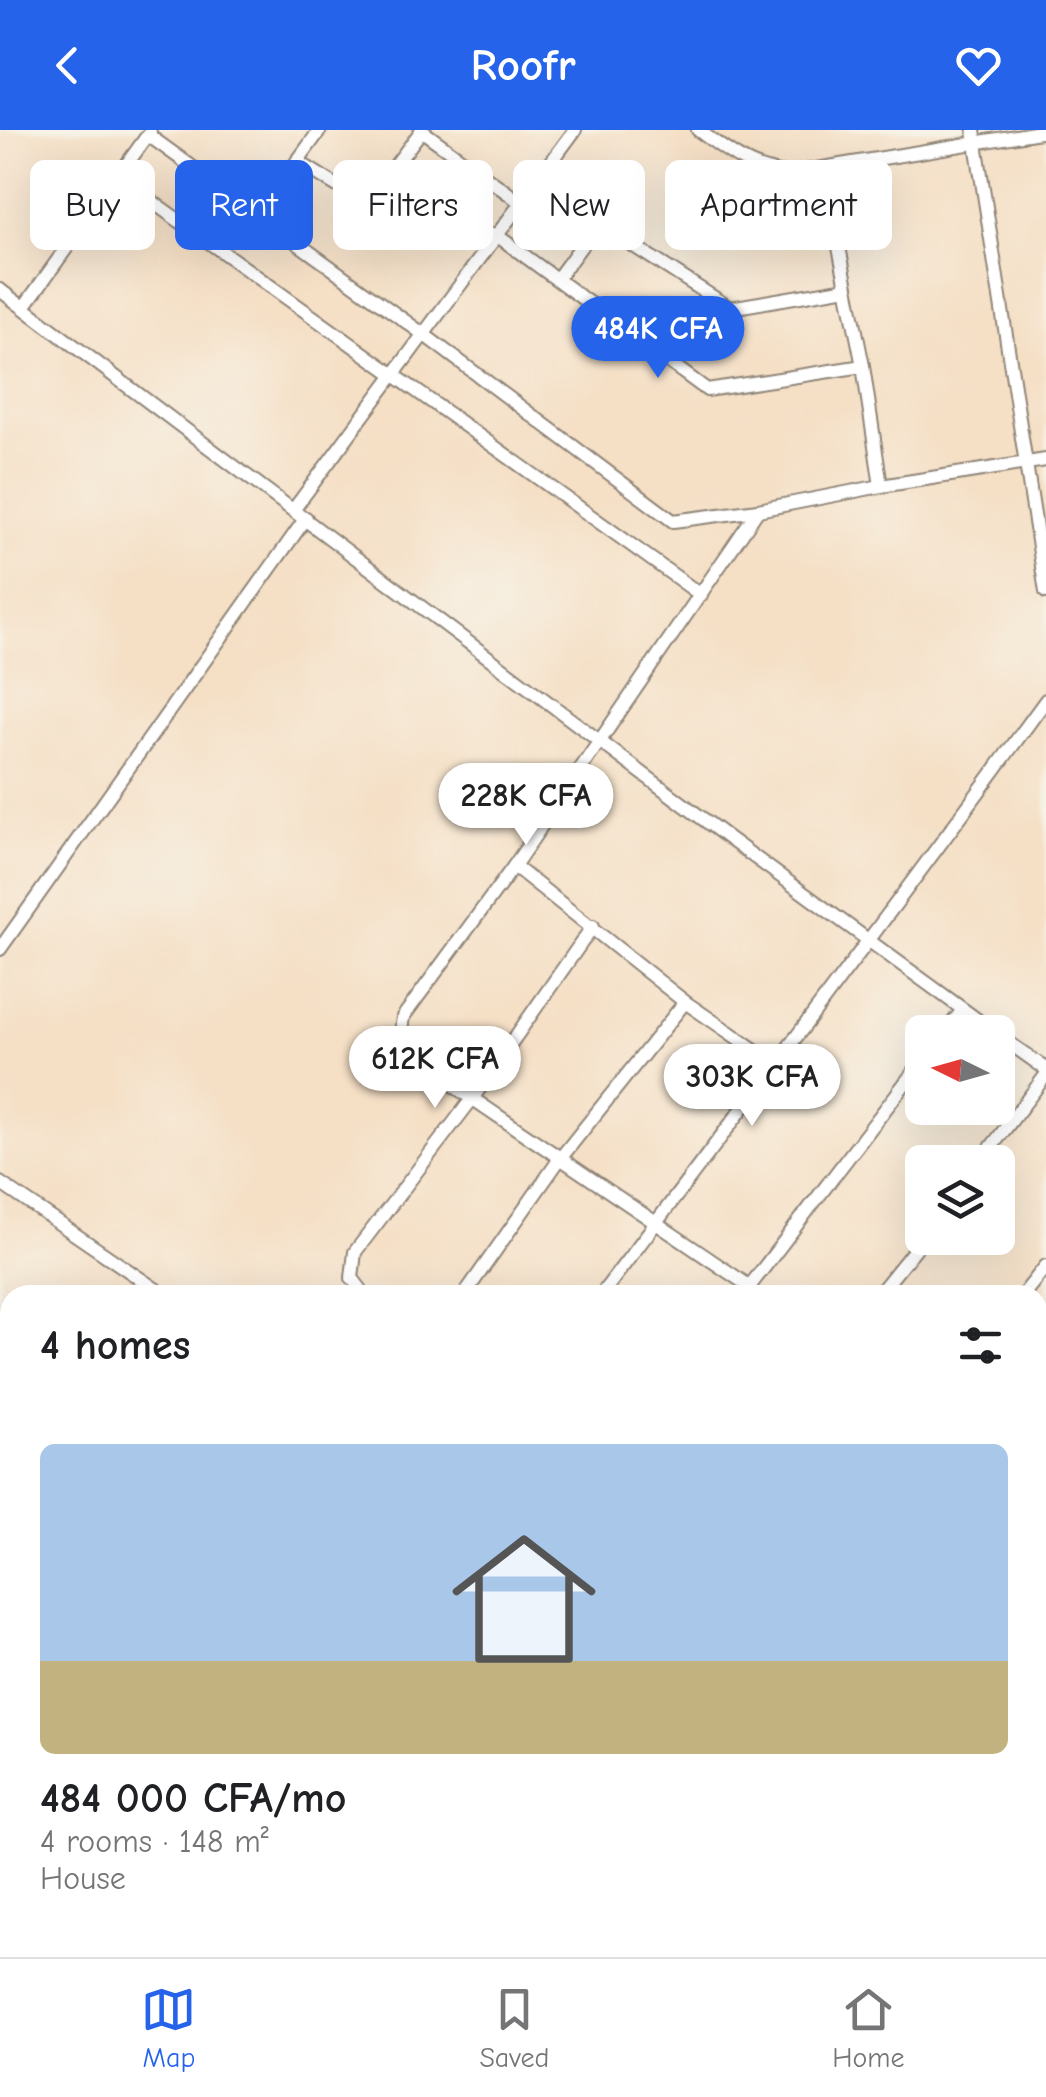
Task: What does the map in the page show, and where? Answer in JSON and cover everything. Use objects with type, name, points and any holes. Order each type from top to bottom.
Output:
[{"type":"street","points":[[298,160],[320,130]]},
{"type":"street","points":[[313,171],[368,204],[421,130],[513,197]]},
{"type":"street","points":[[552,160],[575,130]]},
{"type":"street","points":[[698,130],[740,160]]},
{"type":"street","points":[[862,160],[976,137],[1046,131]]},
{"type":"street","points":[[130,160],[150,133],[184,160]]},
{"type":"street","points":[[976,137],[1046,592]]},
{"type":"street","points":[[155,203],[701,596]]},
{"type":"street","points":[[294,509],[513,211]]},
{"type":"street","points":[[556,280],[598,223],[730,308],[847,288]]},
{"type":"street","points":[[496,234],[706,390],[862,366]]},
{"type":"street","points":[[24,308],[65,250]]},
{"type":"street","points":[[304,250],[673,521],[1046,460]]},
{"type":"street","points":[[839,250],[881,486]]},
{"type":"street","points":[[0,290],[969,1015]]},
{"type":"street","points":[[738,1285],[657,1222],[559,1160],[418,1061],[402,1041],[400,1029],[403,1018],[514,866],[758,510]]},
{"type":"street","points":[[0,949],[306,518]]},
{"type":"street","points":[[610,1285],[774,1063],[872,940],[1046,700]]},
{"type":"street","points":[[514,866],[685,1002],[774,1063]]},
{"type":"street","points":[[357,1285],[352,1278],[355,1252],[472,1099],[593,926]]},
{"type":"street","points":[[471,1285],[559,1160],[685,1002]]},
{"type":"street","points":[[958,1015],[962,1010]]},
{"type":"street","points":[[992,1145],[1046,1072],[1015,1048]]},
{"type":"street","points":[[751,1285],[905,1083]]},
{"type":"street","points":[[0,1182],[149,1285]]},
{"type":"street","points":[[886,1285],[910,1255]]}]
